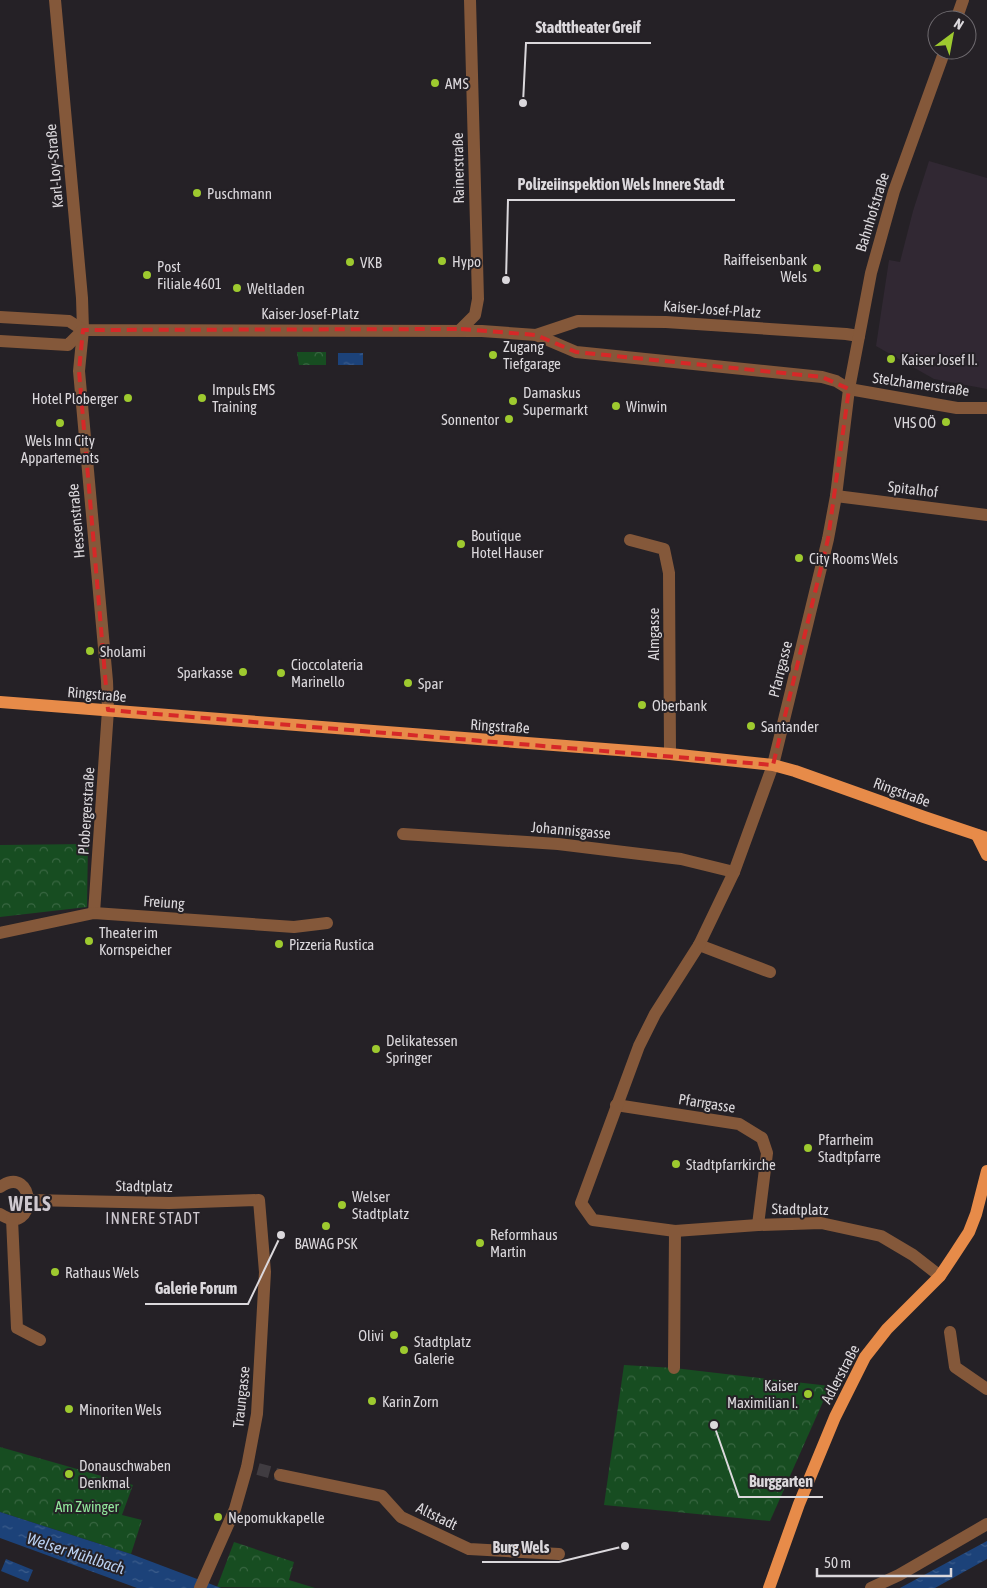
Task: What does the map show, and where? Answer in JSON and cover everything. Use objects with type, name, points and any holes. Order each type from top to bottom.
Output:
[{"type":"main road","name":"Ringstraße","points":[[0,702],[108,710],[134,714],[670,754],[773,765],[982,836]]},
{"type":"main road","points":[[982,836],[987,854]]},
{"type":"main road","name":"Adlerstraße","points":[[769,1588],[799,1504],[835,1417],[865,1356],[887,1329],[940,1276],[969,1232],[976,1214],[987,1171]]},
{"type":"street","name":"Karl-Loy-Straße","points":[[55,0],[83,330]]},
{"type":"street","name":"Rainerstraße","points":[[462,330],[475,315],[478,298],[470,0]]},
{"type":"street","name":"Bahnhofstraße","points":[[849,389],[871,273],[894,190],[941,60]]},
{"type":"street","name":"Kaiser-Josef-Platz","points":[[0,316],[69,321],[83,330],[462,330],[536,335],[576,352],[822,377],[836,381],[849,389]]},
{"type":"street","name":"Kaiser-Josef-Platz","points":[[536,335],[578,321],[666,322],[858,336]]},
{"type":"street","points":[[0,341],[68,345],[83,330]]},
{"type":"street","name":"Hessenstraße","points":[[83,330],[79,371],[108,710]]},
{"type":"street","name":"Stelzhamerstraße","points":[[849,389],[957,408],[987,408]]},
{"type":"street","name":"Pfarrgasse","points":[[593,1220],[581,1203],[639,1046],[655,1014],[699,945],[734,872],[773,765],[828,539],[836,496],[849,389]]},
{"type":"street","name":"Spitalhof","points":[[836,496],[987,515]]},
{"type":"street","name":"Almgasse","points":[[630,540],[664,549],[669,573],[670,754]]},
{"type":"street","name":"Plobergerstraße","points":[[94,913],[108,710]]},
{"type":"street","name":"Johannisgasse","points":[[403,834],[567,845],[681,859],[734,872]]},
{"type":"street","name":"Freiung","points":[[0,933],[94,913],[294,927],[327,923]]},
{"type":"street","points":[[699,945],[770,972]]},
{"type":"street","name":"Pfarrgasse","points":[[616,1106],[739,1124],[762,1138],[767,1153],[758,1225]]},
{"type":"street","points":[[0,1188],[8,1183],[20,1185],[25,1189],[29,1200],[26,1211],[17,1218],[6,1216],[18,1328],[40,1340]]},
{"type":"street","name":"Stadtplatz","points":[[29,1200],[169,1203],[259,1200]]},
{"type":"street","name":"Traungasse","points":[[202,1585],[252,1468],[266,1272],[259,1200]]},
{"type":"street","name":"Stadtplatz","points":[[593,1220],[675,1231],[821,1223],[881,1236],[913,1255],[940,1276]]},
{"type":"street","points":[[674,1368],[675,1231]]},
{"type":"street","points":[[950,1332],[955,1367],[987,1389]]},
{"type":"street","name":"Altstadt","points":[[280,1475],[382,1496],[401,1517],[469,1549],[559,1554]]},
{"type":"street","points":[[871,1588],[899,1575],[987,1524]]},
{"type":"highlighted area","points":[[461,329],[536,335],[576,352],[822,377],[849,389],[828,539],[773,765],[108,710],[79,371],[83,330]]},
{"type":"shaded area","points":[[929,161],[987,178],[987,389],[934,379],[876,346],[889,260],[900,262],[913,211]]},
{"type":"green space","points":[[297,352],[326,352],[326,365],[299,365]]},
{"type":"green space","points":[[88,844],[87,907],[0,917],[0,845]]},
{"type":"green space","points":[[624,1365],[674,1368],[830,1386],[770,1521],[604,1505]]},
{"type":"green space","name":"Am Zwinger","points":[[0,1447],[133,1485],[122,1515],[142,1520],[131,1554],[0,1512]]},
{"type":"green space","points":[[234,1542],[294,1562],[289,1580],[315,1588],[217,1587]]},
{"type":"water","points":[[338,353],[363,353],[363,365],[338,365]]},
{"type":"water","name":"Welser Mühlbach","points":[[0,1512],[131,1554],[221,1588],[137,1588],[0,1538]]},
{"type":"water","points":[[987,1541],[987,1559],[935,1588],[900,1588]]},
{"type":"water","points":[[6,1559],[33,1570],[28,1582],[1,1571]]},
{"type":"tunnel","points":[[258,1469],[280,1475]]},
{"type":"place","name":"AMS","points":[[435,83]]},
{"type":"place","name":"Stadttheater Greif","points":[[523,103]]},
{"type":"place","name":"Puschmann","points":[[197,193]]},
{"type":"place","name":"Hypo","points":[[442,261]]},
{"type":"place","name":"VKB","points":[[350,262]]},
{"type":"place","name":"Raiffeisenbank Wels","points":[[817,268]]},
{"type":"place","name":"Post Filiale 4601","points":[[147,275]]},
{"type":"place","name":"Polizeiinspektion Wels Innere Stadt","points":[[506,280]]},
{"type":"place","name":"Weltladen","points":[[237,288]]},
{"type":"place","name":"Zugang Tiefgarage","points":[[493,355]]},
{"type":"place","name":"Kaiser Josef II.","points":[[891,359]]},
{"type":"place","name":"Hotel Ploberger","points":[[128,398]]},
{"type":"place","name":"Impuls EMS Training","points":[[202,398]]},
{"type":"place","name":"Damaskus Supermarkt","points":[[513,401]]},
{"type":"place","name":"Winwin","points":[[616,406]]},
{"type":"place","name":"Sonnentor","points":[[509,419]]},
{"type":"place","name":"VHS OÖ","points":[[946,422]]},
{"type":"place","name":"Wels Inn City Appartements","points":[[60,423]]},
{"type":"place","name":"Boutique Hotel Hauser","points":[[461,544]]},
{"type":"place","name":"City Rooms Wels","points":[[799,558]]},
{"type":"place","name":"Sholami","points":[[90,651]]},
{"type":"place","name":"Sparkasse","points":[[243,672]]},
{"type":"place","name":"Cioccolateria Marinello","points":[[281,673]]},
{"type":"place","name":"Spar","points":[[408,683]]},
{"type":"place","name":"Oberbank","points":[[642,705]]},
{"type":"place","name":"Santander","points":[[751,726]]},
{"type":"place","name":"Theater im Kornspeicher","points":[[89,941]]},
{"type":"place","name":"Pizzeria Rustica","points":[[279,944]]},
{"type":"place","name":"Delikatessen Springer","points":[[376,1049]]},
{"type":"place","name":"Pfarrheim Stadtpfarre","points":[[808,1148]]},
{"type":"place","name":"Stadtpfarrkirche","points":[[676,1164]]},
{"type":"place","name":"Welser Stadtplatz","points":[[342,1205]]},
{"type":"place","name":"BAWAG PSK","points":[[326,1226]]},
{"type":"place","name":"Galerie Forum","points":[[281,1235]]},
{"type":"place","name":"Reformhaus Martin","points":[[480,1243]]},
{"type":"place","name":"Rathaus Wels","points":[[55,1272]]},
{"type":"place","name":"Olivi","points":[[394,1335]]},
{"type":"place","name":"Stadtplatz Galerie","points":[[404,1350]]},
{"type":"place","name":"Kaiser Maximilian I.","points":[[808,1394]]},
{"type":"place","name":"Karin Zorn","points":[[372,1401]]},
{"type":"place","name":"Minoriten Wels","points":[[69,1409]]},
{"type":"place","name":"Burggarten","points":[[714,1425]]},
{"type":"place","name":"Donauschwaben Denkmal","points":[[69,1474]]},
{"type":"place","name":"Nepomukkapelle","points":[[218,1517]]},
{"type":"place","name":"Burg Wels","points":[[625,1546]]},
{"type":"district","name":"WELS","points":[[30,1203]]},
{"type":"district","name":"INNERE STADT","points":[[153,1218]]}]
